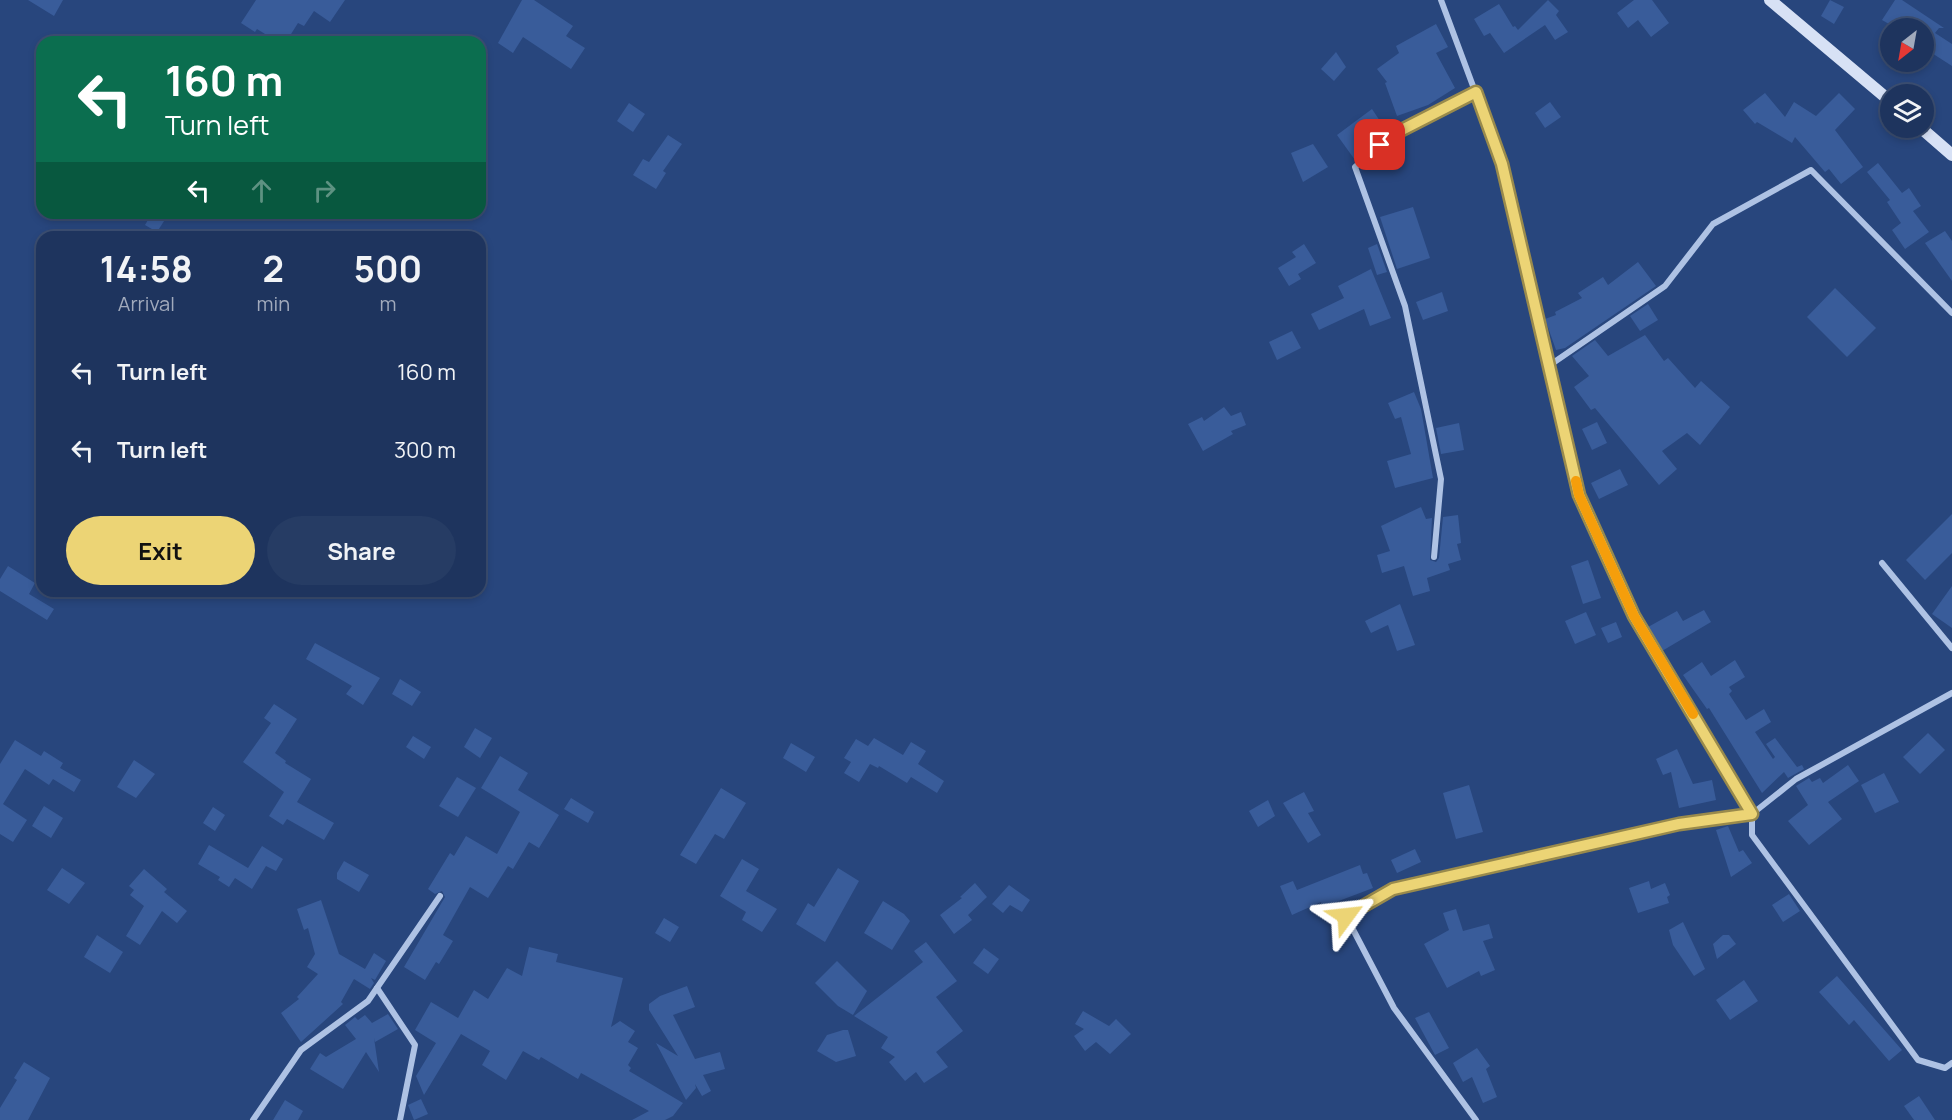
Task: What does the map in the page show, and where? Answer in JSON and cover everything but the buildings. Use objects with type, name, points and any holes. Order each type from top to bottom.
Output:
[{"type":"main road","points":[[1770,0],[1880,93]]},
{"type":"main road","points":[[1932,138],[1952,155]]},
{"type":"street","points":[[1442,0],[1502,164],[1583,505],[1634,616],[1752,814],[1752,835],[1918,1060],[1945,1068],[1952,1063]]},
{"type":"street","points":[[1434,556],[1441,479],[1405,306],[1355,167],[1392,135],[1476,92]]},
{"type":"street","points":[[1550,364],[1665,286],[1713,224],[1811,170],[1952,313]]},
{"type":"street","points":[[1882,563],[1952,648]]},
{"type":"street","points":[[1476,1120],[1394,1008],[1346,916],[1393,889],[1679,824],[1752,814],[1796,779],[1952,693]]},
{"type":"street","points":[[253,1120],[301,1050],[368,1001],[440,896]]},
{"type":"street","points":[[377,988],[415,1045],[400,1120]]},
{"type":"slow traffic","points":[[1576,481],[1579,495],[1634,616],[1693,714]]},
{"type":"route","points":[[1346,916],[1393,889],[1679,824],[1752,814],[1634,616],[1579,495],[1502,164],[1476,92],[1392,135],[1380,145]]}]
